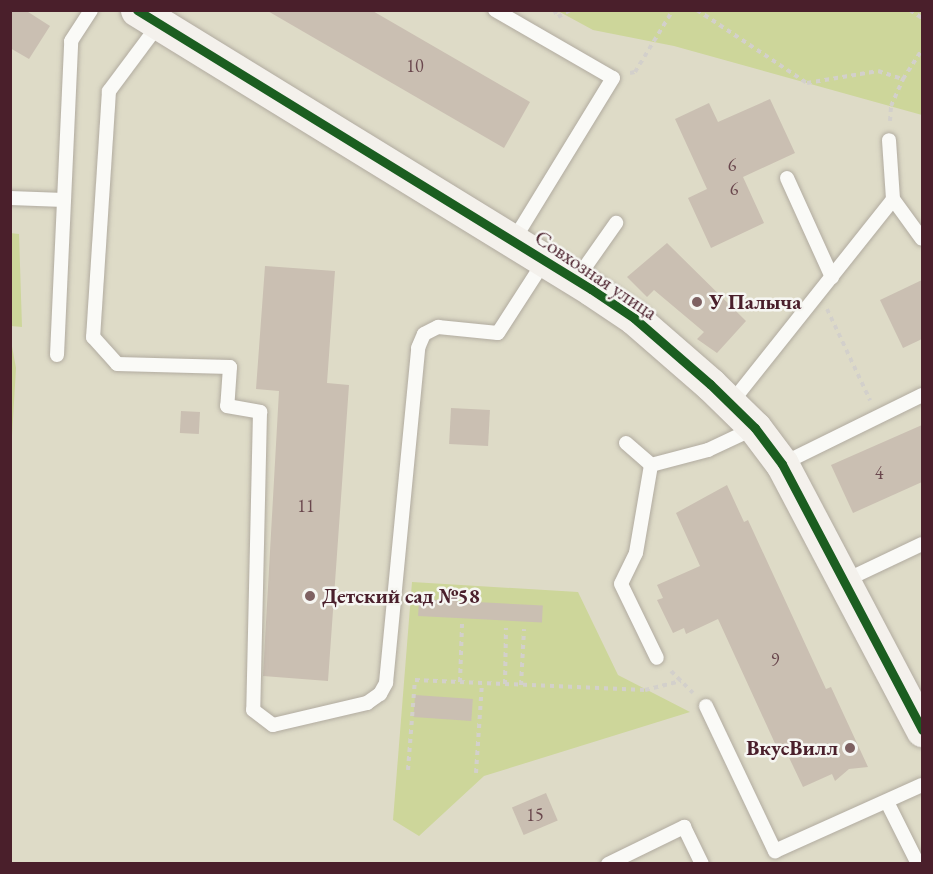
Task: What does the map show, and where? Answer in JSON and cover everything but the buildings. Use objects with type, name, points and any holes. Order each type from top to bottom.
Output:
[{"type":"street","name":"Совхозная улица","points":[[148,17],[544,260],[634,318],[731,404],[755,428],[782,464],[922,730]]},
{"type":"lane","points":[[57,355],[71,41],[91,10]]},
{"type":"lane","points":[[495,10],[613,78],[513,241]]},
{"type":"lane","points":[[148,17],[109,92],[93,337],[117,364],[230,367],[227,406],[260,412],[253,710],[273,725],[367,703],[380,694],[386,683],[417,348],[424,334],[438,327],[498,333],[544,260]]},
{"type":"lane","points":[[890,140],[893,199],[922,239]]},
{"type":"lane","points":[[787,178],[832,277]]},
{"type":"lane","points":[[10,198],[64,200]]},
{"type":"lane","points":[[731,404],[893,199]]},
{"type":"lane","points":[[576,280],[616,223]]},
{"type":"lane","points":[[782,464],[922,394]]},
{"type":"lane","points":[[651,465],[708,450],[755,428]]},
{"type":"lane","points":[[626,443],[651,465]]},
{"type":"lane","points":[[651,465],[636,553],[621,584],[657,658]]},
{"type":"lane","points":[[844,581],[922,544]]},
{"type":"lane","points":[[706,706],[775,851],[887,802],[922,784]]},
{"type":"lane","points":[[887,802],[918,864]]},
{"type":"lane","points":[[608,864],[684,827],[702,864]]},
{"type":"path","points":[[554,10],[558,16],[570,10]]},
{"type":"path","points":[[613,78],[635,72],[673,10]]},
{"type":"path","points":[[697,10],[807,82],[878,71],[903,78]]},
{"type":"path","points":[[910,10],[922,18]]},
{"type":"path","points":[[890,140],[891,106],[903,78],[922,50]]},
{"type":"path","points":[[819,292],[878,417]]},
{"type":"path","points":[[460,682],[462,624]]},
{"type":"path","points":[[505,684],[506,628]]},
{"type":"path","points":[[521,685],[524,629]]},
{"type":"path","points":[[657,658],[706,706]]},
{"type":"path","points":[[408,770],[415,680],[645,690],[681,681]]},
{"type":"path","points":[[476,773],[482,683]]},
{"type":"green space","points":[[558,11],[922,11],[922,115],[674,46],[593,30]]},
{"type":"green space","points":[[10,233],[19,234],[22,327],[11,326]]},
{"type":"green space","points":[[11,341],[16,368],[11,453]]},
{"type":"green space","points":[[412,582],[578,592],[618,675],[690,712],[484,776],[419,836],[393,820]]},
{"type":"cycle path","points":[[137,10],[591,289],[634,318],[710,384],[755,428],[782,464],[922,730]]},
{"type":"place","name":"У Палыча","points":[[697,302]]},
{"type":"place","name":"Детский сад №58","points":[[310,596]]},
{"type":"place","name":"ВкусВилл","points":[[850,748]]}]
